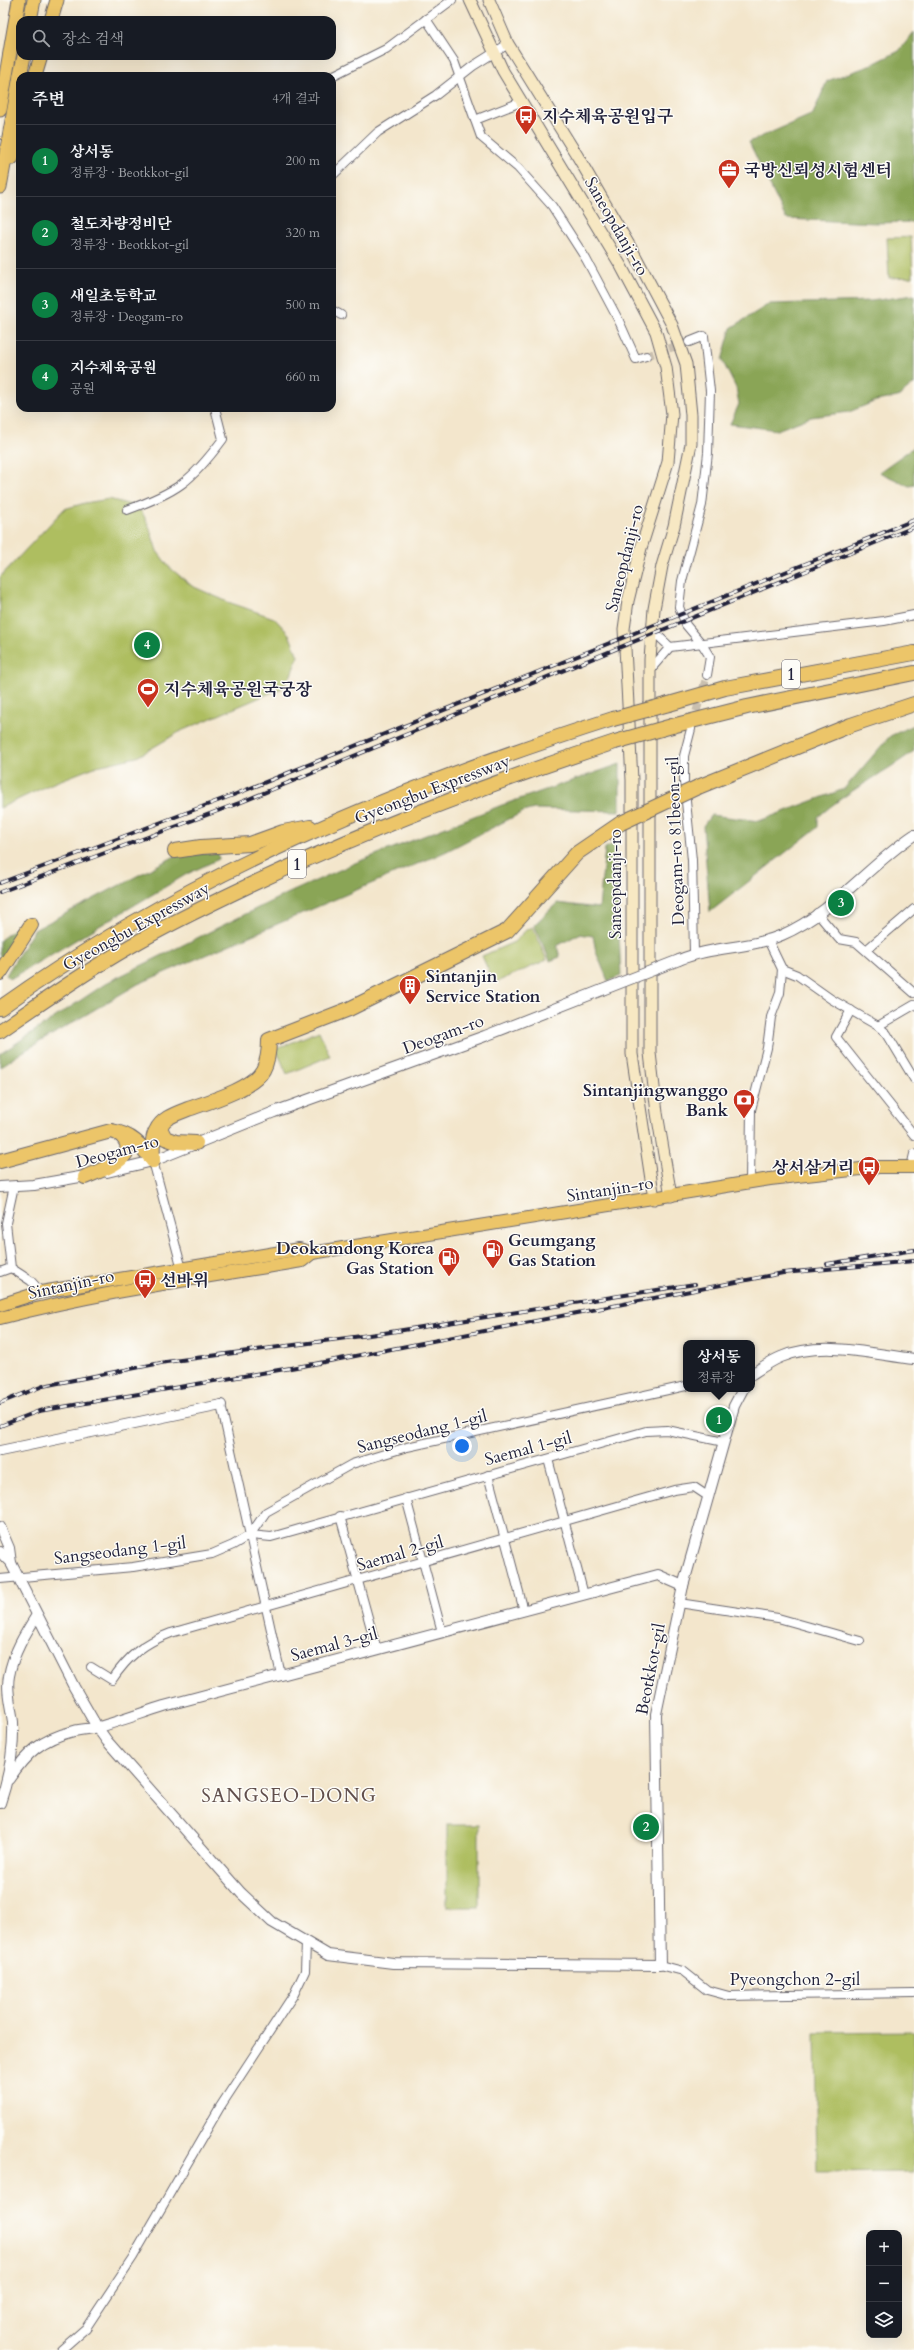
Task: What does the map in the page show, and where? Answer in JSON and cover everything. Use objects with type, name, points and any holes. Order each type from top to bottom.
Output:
[{"type":"highway","points":[[16,16],[19,0]]},
{"type":"highway","points":[[31,16],[34,0]]},
{"type":"highway","points":[[52,16],[57,0]]},
{"type":"highway","points":[[0,110],[16,17]]},
{"type":"highway","points":[[21,72],[23,60]]},
{"type":"highway","points":[[36,72],[40,60]]},
{"type":"highway","points":[[0,187],[16,98]]},
{"type":"highway","points":[[0,198],[16,145]]},
{"type":"highway","name":"Gyeongbu Expressway","points":[[0,1008],[77,955],[209,880],[330,823],[436,780],[525,747],[613,719],[738,685],[914,653]]},
{"type":"highway","name":"Gyeongbu Expressway","points":[[0,1031],[61,989],[130,946],[197,910],[281,871],[425,809],[615,742],[672,726],[804,694],[914,673]]},
{"type":"highway","points":[[153,1161],[155,1133],[163,1122],[176,1113],[224,1096],[254,1080],[263,1071],[269,1053],[269,1040],[349,1009],[507,931],[577,853],[621,823],[698,787],[851,725],[914,704]]},
{"type":"highway","points":[[175,851],[250,844],[283,832],[330,823]]},
{"type":"highway","points":[[0,973],[31,925]]},
{"type":"highway","points":[[163,1122],[160,1128],[165,1138],[176,1142],[196,1143]]},
{"type":"highway","points":[[0,1161],[111,1130],[136,1140],[153,1161]]},
{"type":"highway","points":[[85,1177],[110,1166],[126,1153],[128,1147],[125,1139],[111,1130]]},
{"type":"main road","name":"Saneopdanji-ro","points":[[470,0],[493,53],[521,102],[559,160],[621,266],[656,332],[666,367],[670,394],[672,437],[668,462],[641,548],[628,601],[624,629],[632,780],[632,1054],[654,1199]]},
{"type":"main road","name":"Saneopdanji-ro","points":[[489,0],[508,44],[574,151],[636,257],[672,325],[686,364],[691,415],[691,444],[674,526],[662,566],[654,609],[650,670],[650,1053],[657,1113],[671,1196]]},
{"type":"main road","name":"Sintanjin-ro","points":[[0,1305],[42,1292],[299,1249],[312,1253],[654,1199],[750,1182],[879,1167],[912,1167]]},
{"type":"main road","name":"Sintanjin-ro","points":[[0,1318],[59,1303],[185,1280],[302,1261],[312,1253]]},
{"type":"street","points":[[336,74],[386,49],[452,0]]},
{"type":"street","points":[[426,20],[454,61],[481,137],[518,168],[552,206],[590,266],[619,321],[636,359],[646,356]]},
{"type":"street","points":[[336,172],[378,132],[436,95],[493,53],[508,44]]},
{"type":"street","points":[[474,120],[521,102]]},
{"type":"street","points":[[336,313],[341,316]]},
{"type":"street","points":[[689,342],[704,336],[710,391],[708,453],[702,505],[682,580],[679,607],[686,626],[702,644],[710,657],[707,675]]},
{"type":"street","points":[[127,510],[159,498],[176,489],[190,479],[201,467],[223,439],[216,412]]},
{"type":"street","points":[[650,670],[670,647],[914,616]]},
{"type":"street","points":[[652,630],[670,647]]},
{"type":"street","name":"Deogam-ro 81beon-gil","points":[[691,729],[684,756],[684,782],[692,860],[694,953]]},
{"type":"street","name":"Deogam-ro","points":[[0,1187],[85,1177],[153,1161],[274,1112],[485,1036],[694,953],[768,940],[783,934],[817,913],[890,851],[914,835]]},
{"type":"street","points":[[866,950],[914,909]]},
{"type":"street","points":[[817,913],[839,939],[856,942],[914,993]]},
{"type":"street","points":[[750,1182],[751,1110],[766,1048],[771,1017],[780,993],[782,969],[768,940]]},
{"type":"street","points":[[782,969],[796,975],[831,999],[878,1026],[887,1034],[914,1080]]},
{"type":"street","points":[[878,1026],[914,1005]]},
{"type":"street","points":[[851,1010],[836,1037],[914,1135]]},
{"type":"street","points":[[912,1167],[914,1154]]},
{"type":"street","points":[[153,1161],[185,1280]]},
{"type":"street","points":[[11,1268],[6,1223],[14,1186]]},
{"type":"street","points":[[0,1272],[11,1268]]},
{"type":"street","points":[[11,1268],[31,1281],[42,1292]]},
{"type":"street","points":[[755,1372],[780,1357],[800,1351],[818,1348],[914,1359]]},
{"type":"street","name":"Sangseodang 1-gil","points":[[0,1579],[18,1576],[133,1567],[212,1554],[233,1545],[250,1534],[266,1512],[359,1462],[407,1447],[683,1387]]},
{"type":"street","name":"Beotkkot-gil","points":[[660,1965],[656,1714],[683,1586],[734,1406],[741,1392]]},
{"type":"street","points":[[0,1451],[221,1405],[281,1675]]},
{"type":"street","name":"Saemal 1-gil","points":[[250,1534],[271,1537],[340,1516],[646,1431],[667,1430],[724,1442]]},
{"type":"street","points":[[548,1458],[584,1595]]},
{"type":"street","points":[[488,1475],[524,1611]]},
{"type":"street","name":"Saemal 2-gil","points":[[91,1667],[112,1680],[128,1658],[140,1648],[156,1639],[505,1540],[674,1490],[694,1487],[709,1497]]},
{"type":"street","points":[[406,1498],[442,1632]]},
{"type":"street","points":[[340,1516],[377,1650]]},
{"type":"street","points":[[0,1527],[9,1548],[11,1562],[37,1615],[97,1727],[241,1893],[272,1922],[329,1955],[393,1963],[660,1965]]},
{"type":"street","points":[[0,1552],[11,1562]]},
{"type":"street","name":"Saemal 3-gil","points":[[9,1779],[21,1761],[40,1745],[75,1731],[97,1727],[164,1706],[658,1575],[683,1586]]},
{"type":"street","points":[[679,1603],[778,1618],[860,1641]]},
{"type":"street","points":[[0,1803],[9,1779],[13,1722],[9,1678],[13,1659],[23,1636],[37,1615]]},
{"type":"street","points":[[61,2350],[86,2328],[133,2257],[220,2107],[294,1994],[305,1971],[306,1943]]},
{"type":"street","name":"Pyeongchon 2-gil","points":[[660,1965],[683,1972],[707,1990],[729,1996],[914,1993]]},
{"type":"green space","points":[[914,32],[914,222],[876,223],[786,219],[749,142],[813,114],[827,81],[869,66],[899,51]]},
{"type":"green space","points":[[911,237],[913,277],[889,278],[887,238]]},
{"type":"green space","points":[[914,295],[914,384],[898,397],[876,401],[849,412],[811,417],[777,430],[730,424],[739,404],[736,388],[722,360],[731,328],[769,304],[871,301]]},
{"type":"green space","points":[[914,447],[914,485],[909,486],[879,472]]},
{"type":"green space","points":[[109,499],[131,505],[142,512],[149,526],[157,551],[169,567],[192,586],[228,602],[274,618],[289,634],[298,656],[291,675],[282,688],[181,731],[137,757],[97,766],[51,784],[0,808],[0,577],[64,509],[85,503]]},
{"type":"green space","points":[[914,725],[914,751],[829,808],[818,817],[818,827],[710,912],[703,826],[711,815],[759,821],[844,789],[890,736]]},
{"type":"green space","points":[[620,764],[620,811],[534,809],[523,812],[445,852],[138,984],[0,1067],[0,1054],[108,982],[280,897],[355,863],[502,805]]},
{"type":"green space","points":[[615,843],[621,976],[608,981],[596,952],[593,936],[579,934],[557,946],[560,957],[550,961],[534,925],[557,903],[599,908],[605,848]]},
{"type":"green space","points":[[218,853],[219,859],[187,874],[10,979],[6,975],[34,930],[177,855]]},
{"type":"green space","points":[[20,925],[24,930],[0,963],[0,940]]},
{"type":"green space","points":[[533,927],[547,960],[494,983],[482,956],[514,942],[526,930]]},
{"type":"green space","points":[[319,1031],[330,1056],[287,1074],[276,1049]]},
{"type":"green space","points":[[447,1825],[479,1825],[479,1907],[447,1907]]},
{"type":"green space","points":[[914,2031],[914,2172],[817,2173],[815,2032]]},
{"type":"tunnel","points":[[646,356],[689,342]]},
{"type":"tunnel","points":[[693,723],[707,675]]},
{"type":"railway","points":[[0,883],[236,794],[914,520]]},
{"type":"railway","points":[[0,892],[239,803],[914,527]]},
{"type":"railway","points":[[827,1264],[914,1250]]},
{"type":"railway","points":[[0,1426],[39,1411],[314,1364],[783,1273],[914,1261]]},
{"type":"railway","points":[[0,1403],[43,1386],[166,1362],[384,1333],[695,1284]]},
{"type":"place","name":"지수체육공원입구","points":[[526,136]]},
{"type":"place","name":"국방신뢰성시험센터","points":[[729,190]]},
{"type":"place","name":"지수체육공원","points":[[147,645]]},
{"type":"place","name":"지수체육공원국궁장","points":[[148,708]]},
{"type":"place","name":"새일초등학교","points":[[841,903]]},
{"type":"place","name":"Sintanjin Service Station","points":[[410,1006]]},
{"type":"place","name":"Sintanjingwanggo Bank","points":[[744,1120]]},
{"type":"place","name":"상서삼거리","points":[[869,1186]]},
{"type":"place","name":"Geumgang Gas Station","points":[[493,1270]]},
{"type":"place","name":"Deokamdong Korea Gas Station","points":[[449,1278]]},
{"type":"place","name":"선바위","points":[[145,1300]]},
{"type":"place","name":"상서동","points":[[719,1420]]},
{"type":"place","name":"철도차량정비단","points":[[646,1827]]},
{"type":"district","name":"SANGSEO-DONG","points":[[289,1795]]}]
